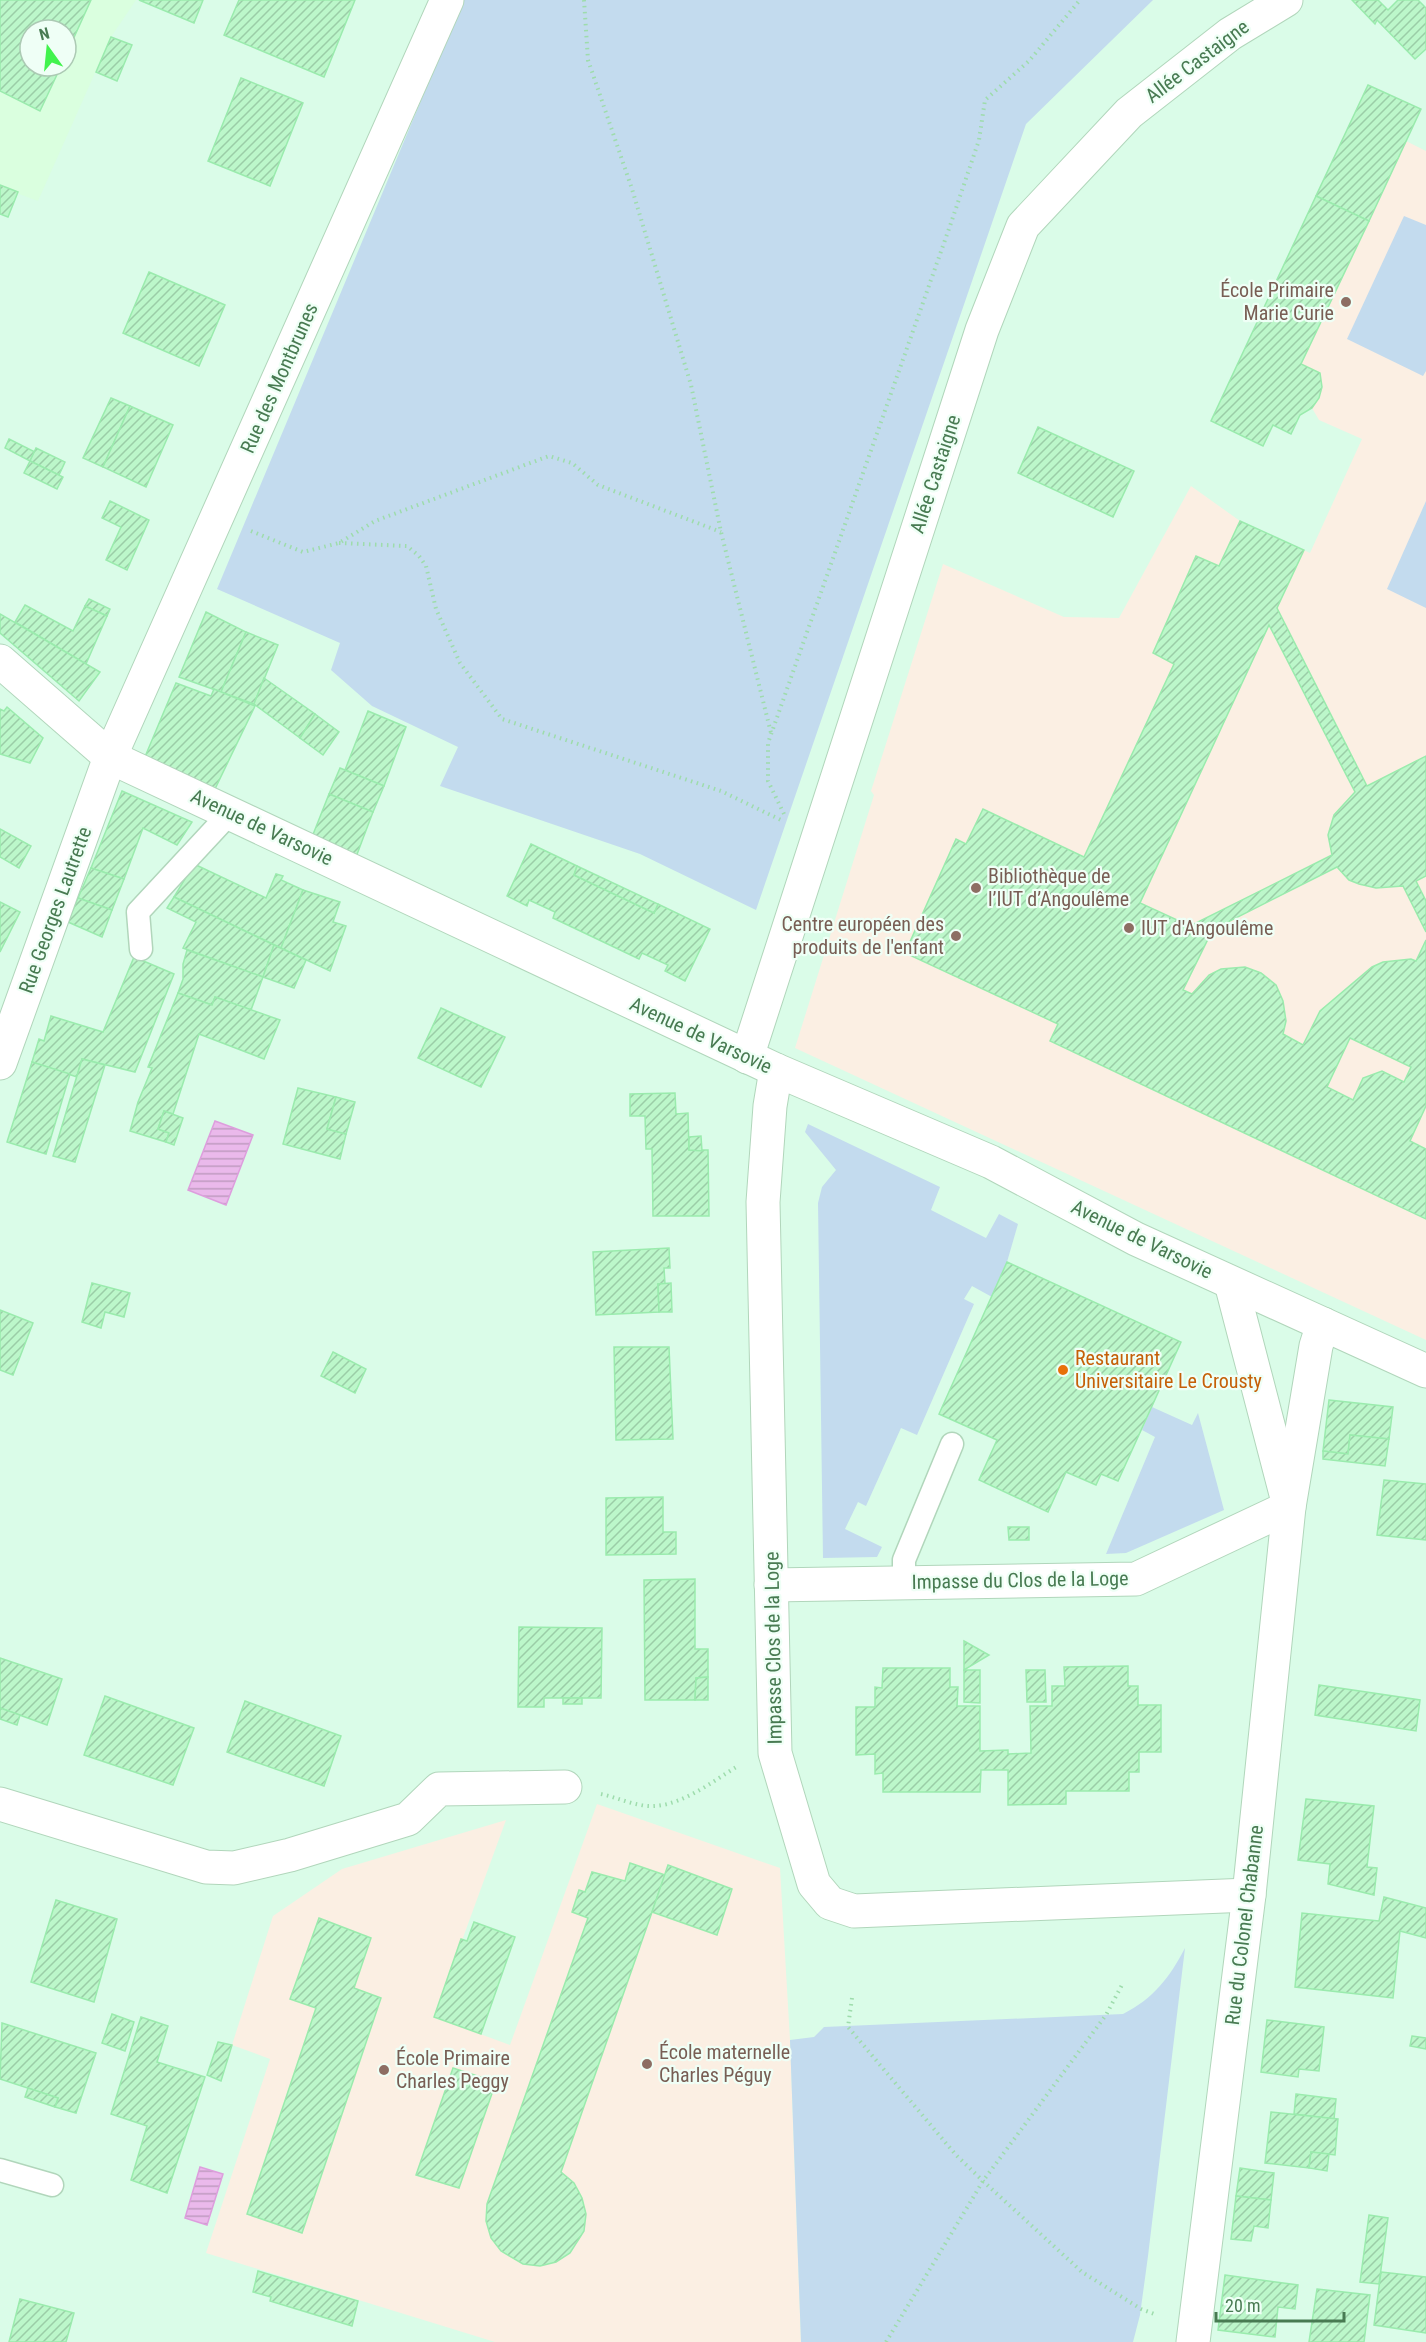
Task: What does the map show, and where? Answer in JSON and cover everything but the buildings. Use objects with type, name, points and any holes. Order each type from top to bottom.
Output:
[{"type":"street","name":"Rue des Montbrunes","points":[[110,757],[447,0]]},
{"type":"street","name":"Allée Castaigne","points":[[762,1064],[979,341],[1023,226],[1129,113],[1230,34],[1286,0]]},
{"type":"street","name":"Avenue de Varsovie","points":[[0,661],[110,757],[762,1064],[991,1162],[1136,1239],[1426,1371]]},
{"type":"street","name":"Rue Georges Lautrette","points":[[0,1063],[110,757]]},
{"type":"street","name":"Impasse Clos de la Loge","points":[[762,1064],[770,1106],[763,1202],[775,1753],[814,1884],[830,1903],[854,1911],[1249,1895]]},
{"type":"street","name":"Rue du Colonel Chabanne","points":[[1231,1282],[1290,1507]]},
{"type":"street","name":"Rue du Colonel Chabanne","points":[[1194,2336],[1249,1895],[1290,1507],[1316,1346],[1323,1324]]},
{"type":"street","name":"Impasse du Clos de la Loge","points":[[771,1585],[1136,1579],[1290,1507]]},
{"type":"street","points":[[0,1804],[206,1867],[234,1868],[290,1855],[408,1819],[439,1789],[565,1787]]},
{"type":"lane","points":[[141,949],[138,912],[230,813]]},
{"type":"lane","points":[[904,1583],[904,1560],[952,1444]]},
{"type":"lane","points":[[0,2170],[52,2185]]},
{"type":"path","points":[[584,0],[588,60],[632,189],[691,385],[721,532],[771,735]]},
{"type":"path","points":[[217,518],[303,552],[339,543],[407,546],[419,556],[426,566],[436,609],[460,663],[502,719],[720,791],[787,822],[768,782],[768,743],[951,223],[979,140],[985,100],[1029,61],[1080,0]]},
{"type":"path","points":[[339,543],[375,521],[549,456],[572,463],[598,485],[721,532]]},
{"type":"path","points":[[565,1787],[643,1806],[670,1803],[694,1792],[751,1758],[775,1753]]},
{"type":"path","points":[[886,2342],[983,2181],[1106,2015],[1123,1983]]},
{"type":"path","points":[[852,1998],[848,2027],[956,2155],[1082,2272],[1141,2309],[1194,2336]]},
{"type":"shaded area","points":[[0,0],[1426,0],[1426,2342],[0,2342]]},
{"type":"shaded area","points":[[0,0],[136,0],[111,37],[38,201],[0,187]]},
{"type":"shaded area","points":[[463,0],[1153,0],[1026,124],[756,910],[640,854],[440,786],[458,747],[372,706],[331,670],[340,643],[217,589]]},
{"type":"shaded area","name":"IUT d'Angoulême","points":[[1368,85],[1421,109],[1406,141],[1426,151],[1426,1340],[795,1048],[874,795],[871,791],[943,564],[1064,617],[1119,618],[1191,486],[1240,521],[1310,553],[1362,439],[1319,420],[1312,408],[1300,415],[1291,434],[1273,425],[1263,446],[1211,421]]},
{"type":"shaded area","points":[[1404,216],[1426,225],[1426,371],[1423,376],[1347,339]]},
{"type":"shaded area","points":[[1426,501],[1426,608],[1387,589]]},
{"type":"shaded area","points":[[215,1121],[253,1135],[226,1205],[188,1190]]},
{"type":"shaded area","points":[[808,1124],[940,1187],[931,1210],[986,1238],[999,1214],[1018,1224],[1007,1262],[992,1297],[972,1286],[964,1299],[974,1304],[917,1435],[901,1428],[866,1506],[858,1502],[845,1529],[882,1547],[877,1557],[823,1558],[818,1203],[822,1187],[836,1170],[805,1132]]},
{"type":"shaded area","points":[[1152,1407],[1192,1425],[1198,1413],[1224,1510],[1126,1553],[1106,1554],[1155,1437],[1142,1430]]},
{"type":"shaded area","name":"École maternelle Charles Péguy","points":[[597,1804],[780,1868],[790,2040],[801,2342],[495,2342],[206,2253],[270,2059],[232,2045],[273,1916],[342,1869],[506,1820],[434,2017],[510,2045]]},
{"type":"shaded area","points":[[1185,1948],[1148,2256],[1140,2315],[1133,2342],[801,2342],[790,2040],[814,2037],[824,2027],[1123,2014],[1134,2008],[1160,1986]]},
{"type":"shaded area","points":[[200,2167],[223,2174],[207,2225],[185,2218]]},
{"type":"place","name":"École Primaire Marie Curie","points":[[1346,302]]},
{"type":"place","name":"Bibliothèque de l’IUT d’Angoulême","points":[[976,888]]},
{"type":"place","name":"IUT d'Angoulême","points":[[1129,928]]},
{"type":"place","name":"Centre européen des produits de l'enfant","points":[[956,936]]},
{"type":"place","name":"Restaurant Universitaire Le Crousty","points":[[1063,1370]]},
{"type":"place","name":"École maternelle Charles Péguy","points":[[647,2064]]},
{"type":"place","name":"École Primaire Charles Peggy","points":[[384,2070]]}]
